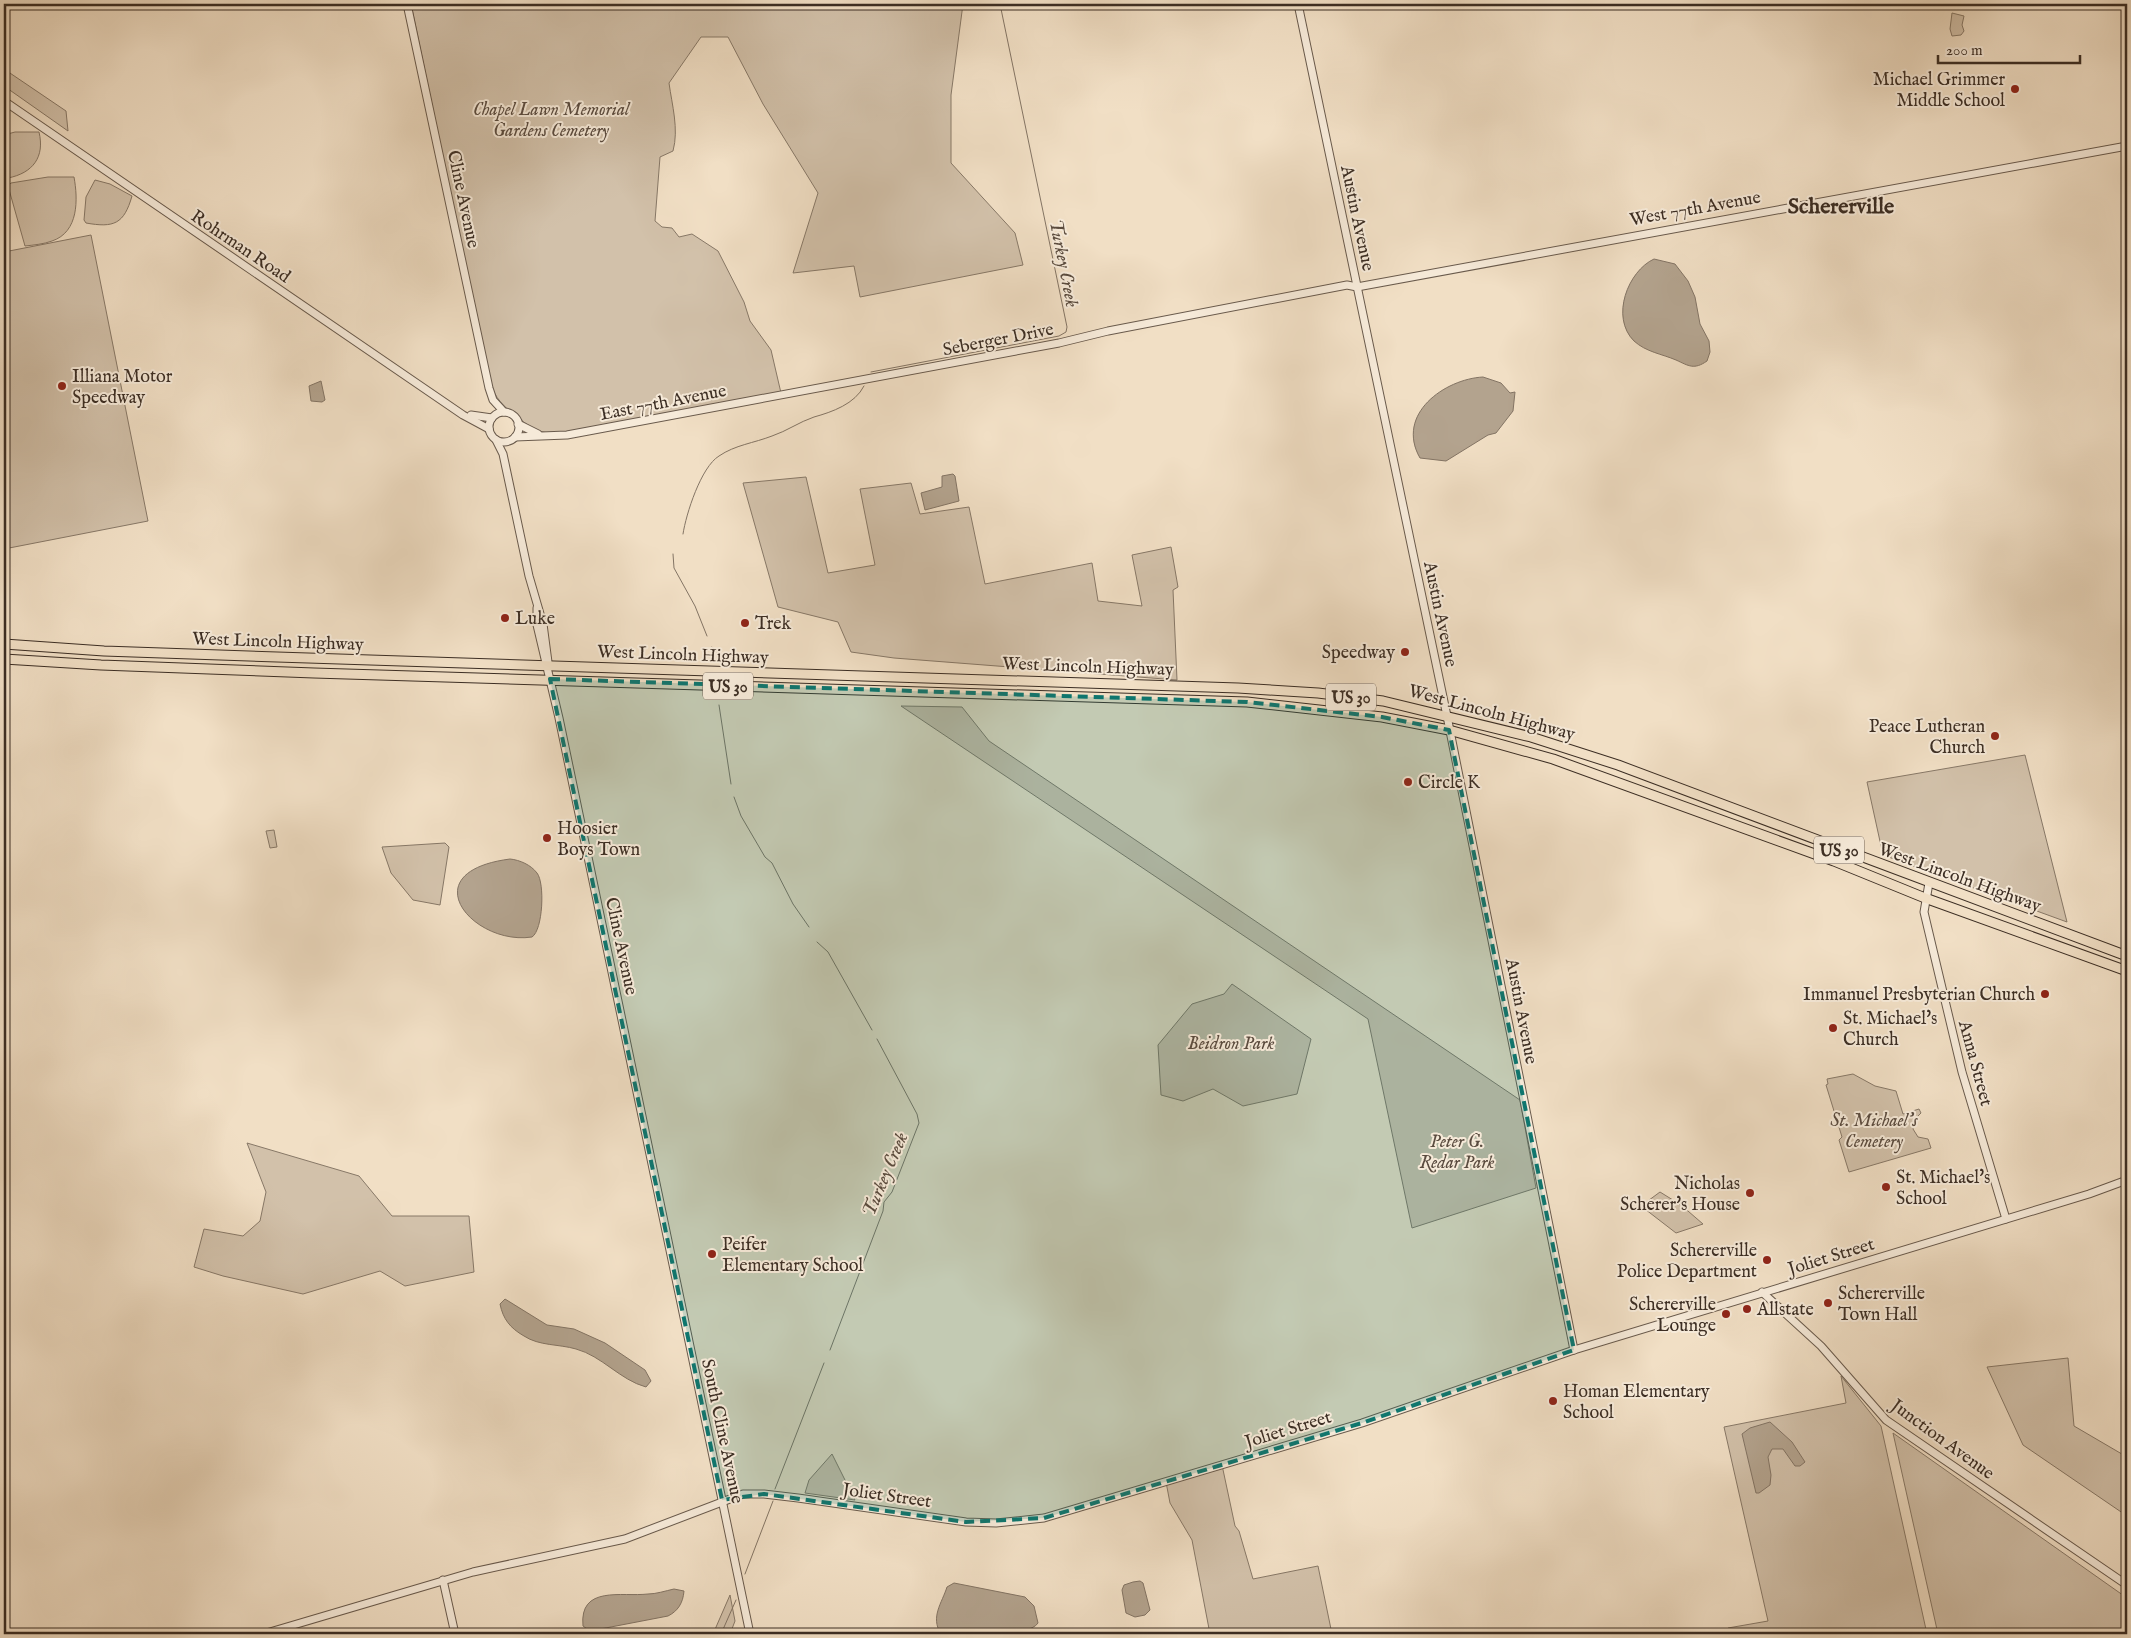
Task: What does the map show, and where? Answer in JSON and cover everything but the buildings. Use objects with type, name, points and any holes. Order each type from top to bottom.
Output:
[{"type":"main road","name":"West Lincoln Highway","points":[[4,644],[143,652],[1238,688],[1318,693],[1374,700],[1531,737],[1618,765],[2127,956]]},
{"type":"main road","name":"West Lincoln Highway","points":[[4,659],[101,665],[1247,702],[1382,717],[1450,730],[1553,759],[1610,778],[1834,860],[1925,898],[2127,971]]},
{"type":"street","name":"Cline Avenue","points":[[407,4],[493,400],[492,418]]},
{"type":"street","name":"Austin Avenue","points":[[1298,4],[1450,730],[1574,1350]]},
{"type":"street","name":"Rohrman Road","points":[[4,101],[463,415],[489,429]]},
{"type":"street","name":"West 77th Avenue","points":[[1357,287],[2127,146]]},
{"type":"street","name":"Seberger Drive","points":[[790,393],[1058,343],[1217,309],[1347,285],[1357,287]]},
{"type":"street","name":"East 77th Avenue","points":[[513,438],[567,435],[790,393]]},
{"type":"street","points":[[493,400],[504,412],[513,416],[518,424],[513,438],[503,454]]},
{"type":"street","points":[[504,412],[492,418],[489,429],[496,440],[506,442],[513,438]]},
{"type":"street","name":"Rohrman Road","points":[[463,415],[492,418]]},
{"type":"street","name":"East 77th Avenue","points":[[518,424],[541,436]]},
{"type":"street","name":"Cline Avenue","points":[[496,440],[503,454],[537,608],[543,624],[548,652],[547,665],[666,1233]]},
{"type":"street","name":"Anna Street","points":[[1929,883],[1924,912],[1962,1072],[2006,1218]]},
{"type":"street","name":"Joliet Street","points":[[263,1634],[443,1580],[625,1539],[722,1500],[743,1494],[764,1494],[966,1522],[1003,1523],[1044,1518],[1370,1420],[1574,1350],[2090,1194],[2127,1180]]},
{"type":"street","name":"South Cline Avenue","points":[[666,1233],[750,1634]]},
{"type":"street","name":"Junction Avenue","points":[[1762,1292],[1821,1346],[1886,1420],[2127,1585]]},
{"type":"street","points":[[443,1580],[455,1634]]},
{"type":"highlighted area","points":[[550,679],[1247,702],[1382,717],[1449,730],[1574,1350],[1362,1423],[1044,1518],[966,1522],[764,1494],[722,1500]]},
{"type":"green space","name":"Chapel Lawn Memorial Gardens Cemetery","points":[[411,4],[963,4],[951,95],[951,163],[1015,233],[1023,265],[860,297],[854,266],[793,273],[818,193],[763,104],[728,37],[701,37],[669,83],[674,117],[675,143],[673,151],[660,157],[655,221],[662,227],[672,228],[679,237],[692,234],[718,251],[744,302],[750,321],[771,350],[781,393],[562,434],[547,433],[532,428],[511,412],[497,398],[490,383]]},
{"type":"green space","points":[[1952,13],[1964,16],[1962,25],[1964,31],[1961,35],[1952,36],[1950,29]]},
{"type":"green space","points":[[4,69],[66,111],[68,131],[4,86]]},
{"type":"green space","points":[[15,132],[39,132],[40,149],[35,162],[30,168],[17,176],[8,178],[4,167],[4,135]]},
{"type":"green space","points":[[48,177],[74,177],[76,205],[72,223],[61,237],[42,244],[25,246],[8,186],[11,183]]},
{"type":"green space","points":[[95,180],[110,184],[132,196],[125,213],[116,222],[104,225],[86,223],[84,220],[86,197]]},
{"type":"green space","name":"Illiana Motor Speedway","points":[[91,235],[148,521],[4,549],[4,252]]},
{"type":"green space","points":[[806,477],[828,573],[875,565],[860,489],[911,483],[920,514],[969,507],[985,584],[1092,563],[1098,601],[1142,606],[1132,555],[1171,547],[1178,587],[1173,590],[1177,680],[894,658],[851,652],[838,622],[778,607],[743,483]]},
{"type":"green space","name":"Peter G. Redar Park","points":[[901,706],[962,707],[989,741],[1520,1100],[1536,1188],[1412,1228],[1368,1019]]},
{"type":"green space","points":[[2025,755],[2067,922],[1883,855],[1867,782]]},
{"type":"green space","points":[[274,830],[277,847],[270,848],[266,831]]},
{"type":"green space","points":[[445,843],[449,847],[440,905],[413,900],[391,873],[382,847]]},
{"type":"green space","name":"Beidron Park","points":[[1232,984],[1311,1039],[1297,1094],[1243,1106],[1213,1089],[1183,1101],[1161,1095],[1158,1045],[1192,1004],[1224,994]]},
{"type":"green space","name":"St. Michael's Cemetery","points":[[1853,1074],[1875,1086],[1896,1091],[1903,1114],[1919,1109],[1921,1113],[1914,1120],[1913,1129],[1918,1137],[1928,1139],[1931,1148],[1849,1172],[1839,1140],[1842,1137],[1826,1085],[1828,1084],[1827,1079]]},
{"type":"green space","points":[[247,1143],[359,1176],[392,1216],[469,1216],[474,1272],[405,1286],[380,1271],[303,1294],[223,1276],[194,1267],[204,1229],[243,1236],[260,1221],[266,1192]]},
{"type":"green space","points":[[1660,1192],[1681,1205],[1703,1224],[1676,1233],[1641,1206]]},
{"type":"green space","points":[[2068,1358],[2074,1426],[2127,1457],[2127,1516],[2023,1445],[1987,1367]]},
{"type":"green space","points":[[1841,1376],[1881,1426],[1927,1634],[1729,1634],[1728,1628],[1768,1621],[1724,1427],[1846,1403]]},
{"type":"green space","points":[[1893,1433],[2127,1598],[2127,1634],[1938,1634]]},
{"type":"green space","points":[[832,1454],[855,1500],[805,1493],[809,1480]]},
{"type":"green space","points":[[1222,1465],[1235,1526],[1239,1531],[1253,1579],[1318,1566],[1332,1634],[1210,1634],[1192,1540],[1170,1503],[1166,1482]]},
{"type":"green space","points":[[730,1595],[735,1621],[730,1634],[713,1634]]},
{"type":"shaded area","points":[[1654,259],[1675,264],[1688,281],[1695,297],[1700,324],[1709,341],[1710,352],[1707,361],[1702,364],[1688,365],[1649,350],[1634,341],[1627,331],[1623,320],[1625,296],[1637,274]]},
{"type":"shaded area","points":[[1483,377],[1501,383],[1510,393],[1515,392],[1513,411],[1496,433],[1488,435],[1446,461],[1420,458],[1414,442],[1414,427],[1419,414],[1428,402],[1454,384],[1468,379]]},
{"type":"shaded area","points":[[321,381],[325,400],[322,402],[311,401],[309,386]]},
{"type":"shaded area","points":[[953,474],[955,476],[959,501],[925,510],[921,493],[942,487],[942,476]]},
{"type":"shaded area","points":[[510,859],[528,865],[535,870],[540,878],[542,896],[541,916],[536,933],[532,937],[510,937],[490,930],[473,920],[461,906],[457,892],[463,878],[480,866]]},
{"type":"shaded area","points":[[505,1299],[547,1325],[574,1329],[605,1343],[645,1370],[651,1381],[646,1387],[637,1384],[585,1352],[570,1347],[536,1342],[524,1336],[515,1330],[505,1319],[500,1304]]},
{"type":"shaded area","points":[[1770,1422],[1792,1442],[1805,1462],[1800,1466],[1795,1466],[1783,1449],[1772,1449],[1768,1457],[1771,1475],[1770,1485],[1756,1493],[1742,1434],[1750,1428]]},
{"type":"shaded area","points":[[1140,1581],[1143,1583],[1150,1610],[1145,1615],[1135,1617],[1126,1613],[1122,1590],[1124,1585]]},
{"type":"shaded area","points":[[954,1583],[1025,1597],[1034,1606],[1038,1623],[1032,1628],[1009,1633],[941,1634],[937,1622],[938,1610],[947,1587]]},
{"type":"shaded area","points":[[674,1589],[684,1591],[681,1603],[675,1612],[668,1616],[590,1631],[583,1626],[584,1613],[588,1604],[595,1599],[615,1595],[654,1594]]},
{"type":"waterway","name":"Turkey Creek","points":[[871,372],[1059,336],[1066,332],[1067,327],[1000,4]]},
{"type":"waterway","name":"Turkey Creek","points":[[683,534],[687,515],[700,480],[712,462],[719,456],[732,449],[777,434],[809,419],[828,413],[855,398],[864,386]]},
{"type":"waterway","name":"Turkey Creek","points":[[673,554],[674,568],[695,606],[707,636]]},
{"type":"waterway","name":"Turkey Creek","points":[[712,647],[716,652]]},
{"type":"waterway","name":"Turkey Creek","points":[[719,705],[731,784]]},
{"type":"waterway","name":"Turkey Creek","points":[[734,797],[741,816],[765,857],[772,863],[793,904],[809,927]]},
{"type":"waterway","name":"Turkey Creek","points":[[817,942],[828,952],[872,1030]]},
{"type":"waterway","name":"Turkey Creek","points":[[830,1350],[883,1211],[884,1202],[892,1192],[919,1123],[917,1114],[877,1039]]},
{"type":"waterway","name":"Turkey Creek","points":[[775,1489],[824,1363]]},
{"type":"waterway","name":"Turkey Creek","points":[[745,1574],[773,1501]]},
{"type":"waterway","name":"Turkey Creek","points":[[721,1634],[736,1600]]},
{"type":"place","name":"Michael Grimmer Middle School","points":[[2015,89]]},
{"type":"place","name":"Illiana Motor Speedway","points":[[62,386]]},
{"type":"place","name":"Luke","points":[[505,618]]},
{"type":"place","name":"Trek","points":[[745,623]]},
{"type":"place","name":"Speedway","points":[[1405,652]]},
{"type":"place","name":"Peace Lutheran Church","points":[[1995,736]]},
{"type":"place","name":"Circle K","points":[[1408,782]]},
{"type":"place","name":"Hoosier Boys Town","points":[[547,838]]},
{"type":"place","name":"Immanuel Presbyterian Church","points":[[2045,994]]},
{"type":"place","name":"St. Michael's Church","points":[[1833,1028]]},
{"type":"place","name":"St. Michael's School","points":[[1886,1187]]},
{"type":"place","name":"Nicholas Scherer's House","points":[[1750,1193]]},
{"type":"place","name":"Peifer Elementary School","points":[[712,1254]]},
{"type":"place","name":"Schererville Police Department","points":[[1767,1260]]},
{"type":"place","name":"Schererville Town Hall","points":[[1828,1303]]},
{"type":"place","name":"Allstate","points":[[1747,1309]]},
{"type":"place","name":"Schererville Lounge","points":[[1726,1314]]},
{"type":"place","name":"Homan Elementary School","points":[[1553,1401]]},
{"type":"district","name":"Schererville","points":[[1841,205]]}]
